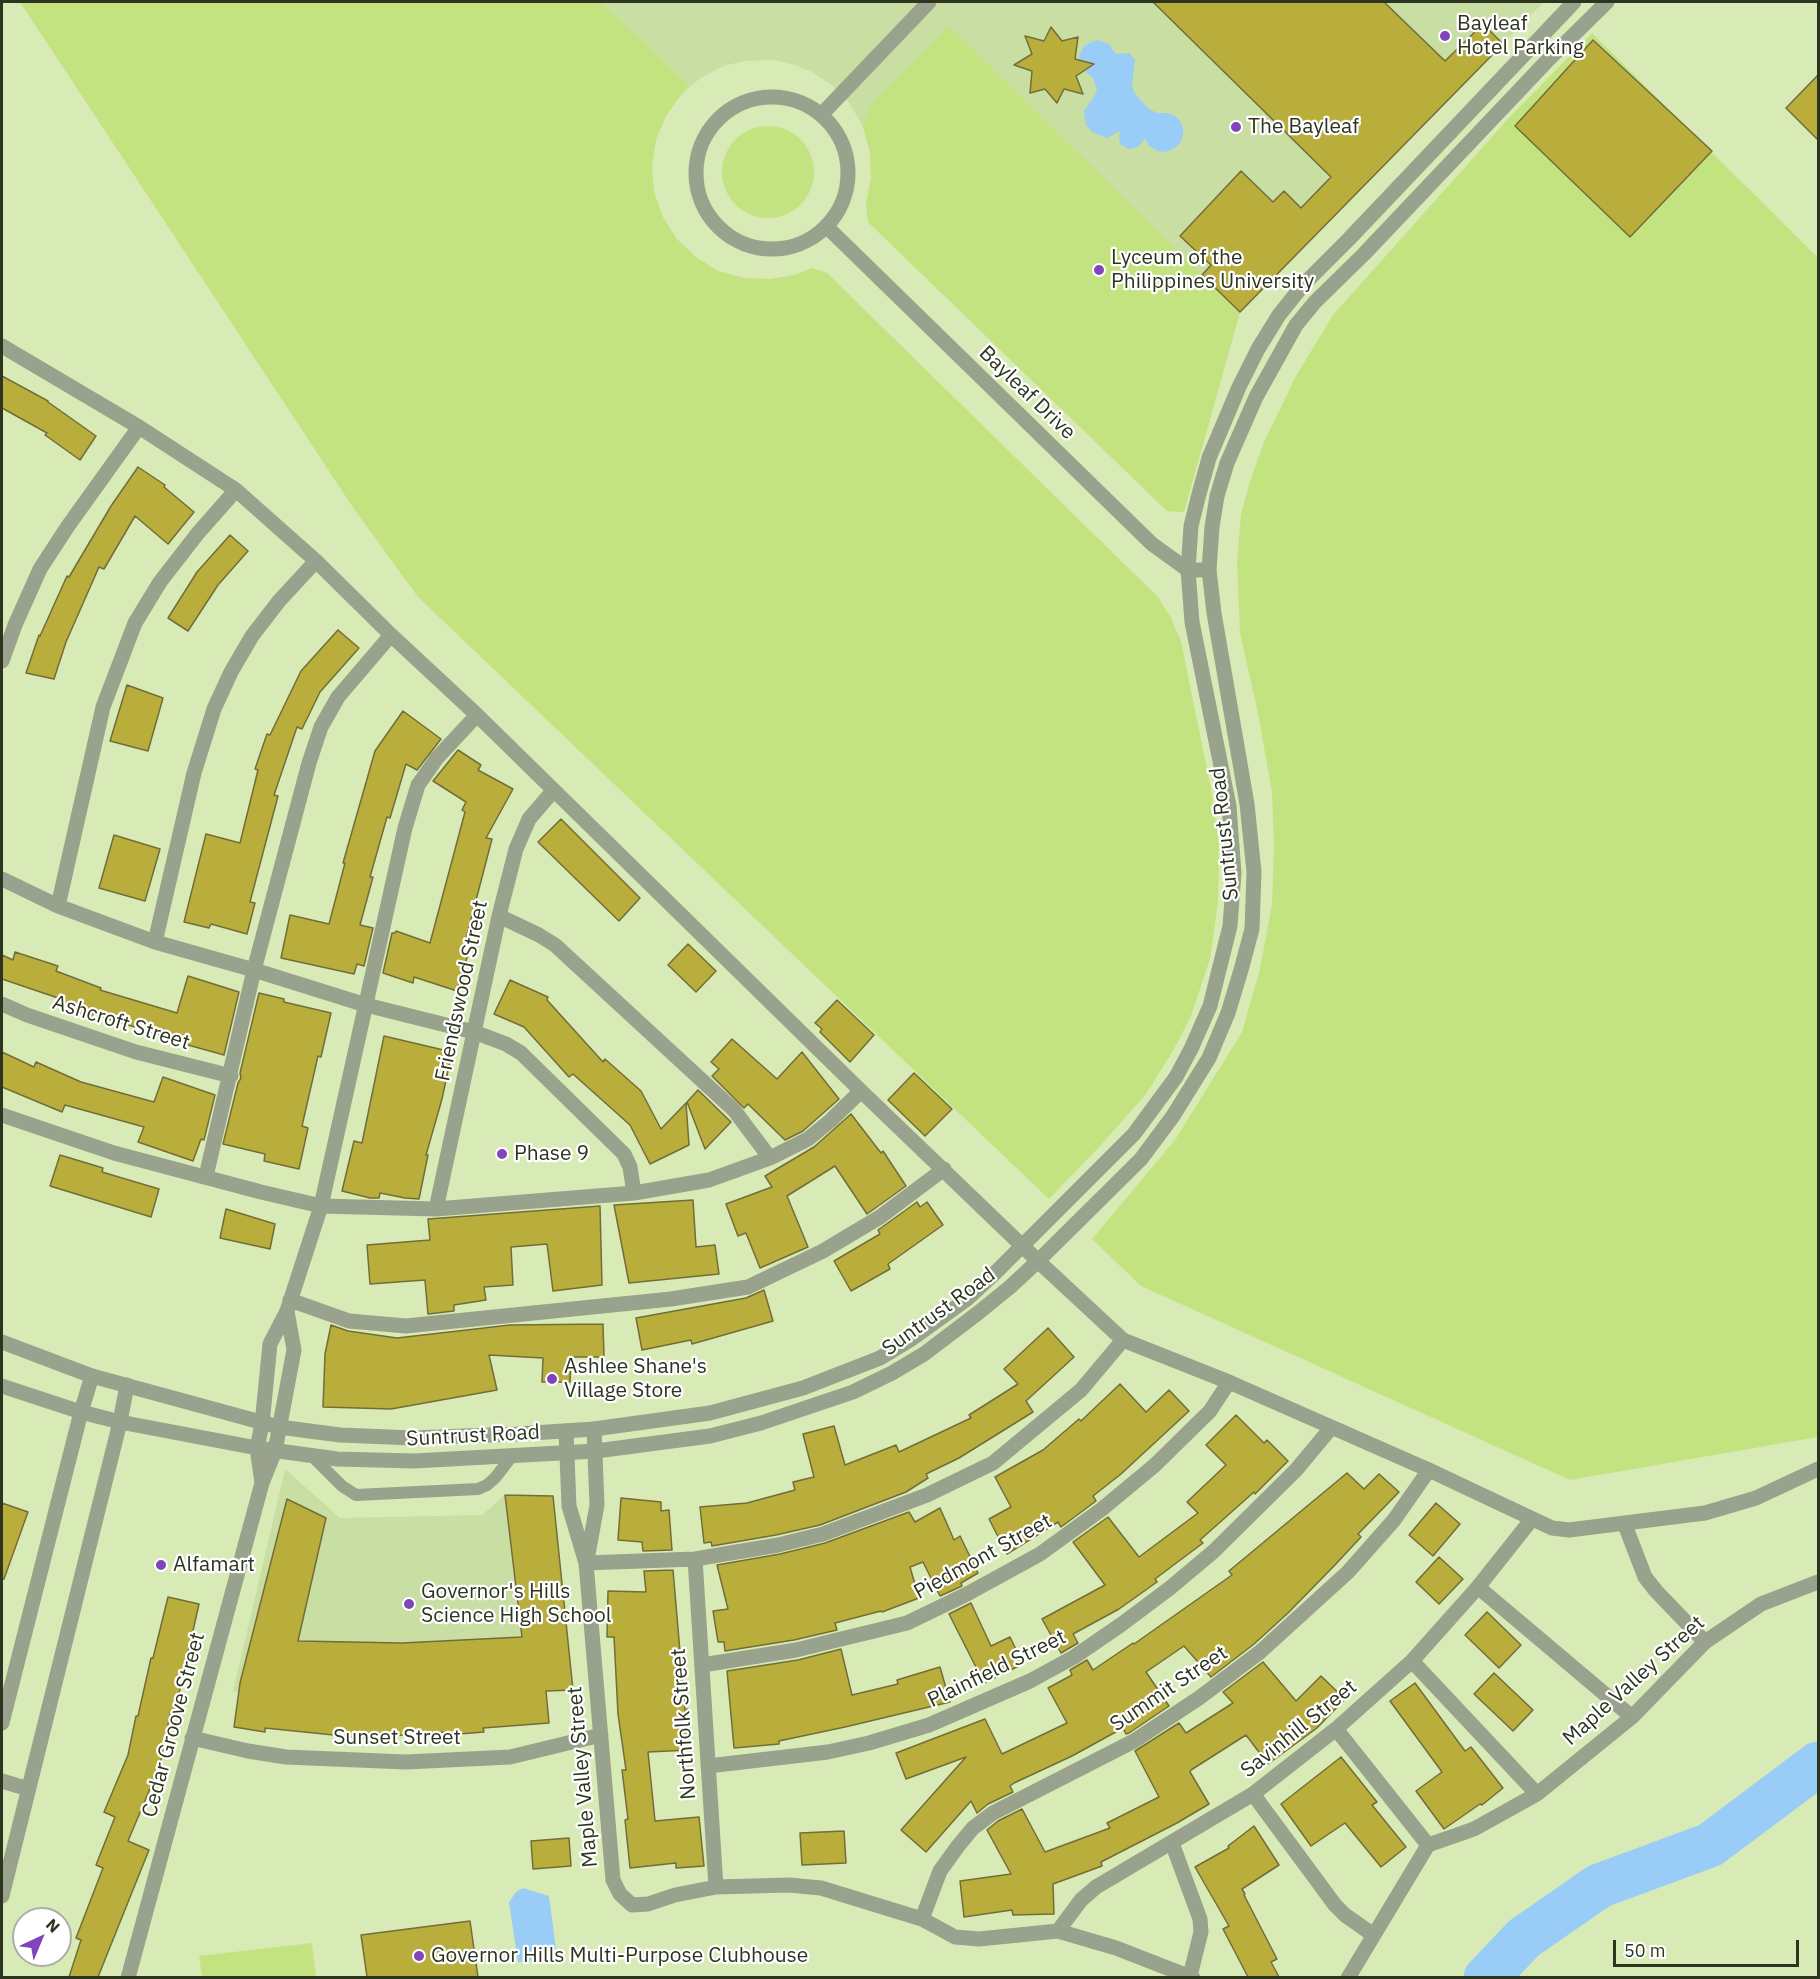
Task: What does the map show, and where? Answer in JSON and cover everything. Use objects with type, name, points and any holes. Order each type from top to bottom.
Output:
[{"type":"street","points":[[821,115],[929,2]]},
{"type":"street","name":"Suntrust Road","points":[[2,1342],[92,1376],[262,1424],[340,1435],[413,1438],[594,1429],[710,1413],[749,1404],[803,1388],[880,1358],[913,1338],[967,1299],[1122,1147],[1176,1077],[1210,1006],[1222,962],[1233,906],[1234,873],[1229,806],[1192,622],[1188,570],[1191,526],[1209,458],[1239,387],[1258,349],[1279,315],[1303,285],[1349,240],[1574,2]]},
{"type":"street","name":"Suntrust Road","points":[[2,1386],[81,1412],[120,1422],[257,1448],[337,1459],[414,1461],[596,1451],[710,1436],[761,1423],[853,1392],[924,1354],[978,1314],[1038,1261],[1141,1159],[1192,1088],[1209,1058],[1228,1013],[1252,929],[1254,872],[1247,804],[1214,613],[1209,570],[1215,506],[1227,463],[1256,397],[1296,325],[1315,302],[1364,254],[1547,61],[1607,2]]},
{"type":"street","points":[[767,97],[801,102],[821,115],[837,134],[848,170],[848,183],[840,206],[826,226],[807,240],[785,247],[762,248],[739,241],[720,227],[712,219],[701,198],[696,175],[699,152],[708,131],[724,114],[744,102],[767,97]]},
{"type":"street","name":"Bayleaf Drive","points":[[826,226],[1152,544],[1188,570]]},
{"type":"street","points":[[2,346],[139,427],[236,490],[316,561],[477,715],[861,1091],[1123,1340],[1229,1382],[1429,1470],[1552,1528],[1569,1530],[1705,1513],[1756,1498],[1818,1468]]},
{"type":"street","points":[[2,661],[40,569],[139,427]]},
{"type":"street","points":[[58,906],[103,707],[135,623],[160,582],[198,533],[236,490]]},
{"type":"street","points":[[155,942],[194,773],[214,709],[231,672],[252,636],[279,601],[316,561]]},
{"type":"street","points":[[1188,570],[1209,570]]},
{"type":"street","points":[[206,1176],[254,970],[309,763],[321,728],[338,697],[391,635]]},
{"type":"street","points":[[262,1483],[257,1448],[262,1424],[270,1344],[289,1306],[321,1206],[405,828],[418,784],[437,758],[477,715]]},
{"type":"street","name":"Friendswood Street","points":[[436,1209],[499,916],[516,849],[529,819],[553,791]]},
{"type":"street","points":[[2,879],[58,906],[155,942],[366,1005],[474,1032],[506,1044],[521,1053],[624,1154],[630,1167],[634,1193]]},
{"type":"street","points":[[499,916],[555,945],[734,1110],[771,1158]]},
{"type":"street","name":"Ashcroft Street","points":[[2,1004],[27,1015],[136,1052],[231,1076]]},
{"type":"street","points":[[2,1115],[114,1153],[321,1206],[436,1209],[634,1193],[709,1180],[771,1158],[808,1139],[861,1091]]},
{"type":"street","points":[[289,1306],[349,1321],[406,1326],[671,1299],[748,1287],[824,1251],[880,1217],[944,1169]]},
{"type":"street","name":"Cedar Groove Street","points":[[128,1977],[262,1483],[275,1451],[294,1350],[289,1306]]},
{"type":"street","points":[[586,1563],[695,1559],[778,1545],[823,1534],[927,1495],[993,1463],[1081,1390],[1123,1340]]},
{"type":"street","points":[[2,1723],[92,1376]]},
{"type":"street","name":"Piedmont Street","points":[[702,1665],[796,1650],[907,1623],[967,1594],[1040,1554],[1102,1509],[1155,1465],[1210,1411],[1229,1382]]},
{"type":"street","points":[[2,1896],[120,1422],[127,1385]]},
{"type":"street","name":"Plainfield Street","points":[[708,1766],[828,1752],[869,1743],[929,1725],[1030,1681],[1074,1657],[1122,1624],[1188,1573],[1296,1470],[1331,1428]]},
{"type":"street","points":[[586,1563],[597,1505],[594,1429]]},
{"type":"street","points":[[566,1431],[569,1506],[586,1563]]},
{"type":"street","name":"Summit Street","points":[[922,1919],[940,1871],[973,1828],[993,1814],[1134,1741],[1199,1698],[1260,1652],[1348,1572],[1394,1520],[1429,1470]]},
{"type":"street","name":"Savinhill Street","points":[[1058,1931],[1081,1900],[1096,1887],[1253,1794],[1336,1730],[1412,1661],[1478,1587],[1532,1519]]},
{"type":"street","points":[[1625,1524],[1645,1577],[1705,1642]]},
{"type":"street","name":"Northfolk Street","points":[[695,1559],[716,1887]]},
{"type":"street","name":"Maple Valley Street","points":[[586,1563],[613,1880],[620,1894],[632,1905],[648,1904],[675,1895],[716,1887],[789,1885],[821,1888],[922,1919],[955,1937],[979,1939],[1058,1931],[1116,1948],[1191,1977]]},
{"type":"street","name":"Maple Valley Street","points":[[1428,1845],[1474,1829],[1537,1794],[1632,1717],[1705,1642],[1761,1604],[1818,1582]]},
{"type":"street","points":[[1478,1587],[1632,1717]]},
{"type":"street","points":[[1412,1661],[1537,1794]]},
{"type":"street","points":[[1336,1730],[1428,1845],[1348,1977]]},
{"type":"street","name":"Sunset Street","points":[[192,1738],[286,1757],[406,1762],[510,1756],[601,1735]]},
{"type":"street","points":[[2,1781],[28,1789]]},
{"type":"street","points":[[1253,1794],[1335,1905],[1372,1934]]},
{"type":"street","points":[[1172,1843],[1200,1919],[1200,1932],[1191,1977]]},
{"type":"lane","points":[[312,1456],[342,1486],[356,1495],[478,1489],[495,1478],[512,1456]]},
{"type":"shaded area","points":[[20,2],[601,2],[690,86],[666,116],[656,140],[652,166],[654,192],[663,217],[677,239],[696,257],[718,271],[744,278],[770,279],[795,275],[812,268],[827,273],[1158,597],[1181,641],[1211,789],[1219,843],[1218,902],[1210,959],[1191,1016],[1173,1051],[1146,1094],[1049,1199],[418,597],[354,509]]},
{"type":"shaded area","name":"Lyceum of the Philippines University","points":[[601,2],[1544,2],[1240,312],[1184,512],[1167,511],[868,222],[866,204],[871,178],[870,152],[863,127],[850,104],[832,85],[810,71],[773,60],[744,61],[724,66],[690,86]]},
{"type":"shaded area","points":[[949,26],[1240,312],[1184,512],[1167,511],[868,222],[866,204],[871,178],[870,152],[863,127],[870,105]]},
{"type":"shaded area","points":[[1592,33],[1818,258],[1818,1437],[1570,1480],[1141,1286],[1092,1239],[1175,1140],[1242,1032],[1260,969],[1272,904],[1274,846],[1272,793],[1259,718],[1240,633],[1237,563],[1241,514],[1264,442],[1296,376],[1333,315],[1507,120]]},
{"type":"shaded area","points":[[759,126],[777,126],[794,133],[807,146],[814,163],[814,181],[807,198],[794,211],[777,218],[759,218],[742,211],[729,198],[722,181],[722,163],[729,146],[742,133]]},
{"type":"shaded area","name":"Governor's Hills Science High School","points":[[285,1469],[340,1518],[482,1515],[505,1495],[553,1496],[573,1690],[394,1696],[233,1692]]},
{"type":"shaded area","points":[[312,1943],[316,1977],[202,1977],[199,1956]]},
{"type":"water","points":[[1097,40],[1109,44],[1116,54],[1129,53],[1132,56],[1135,60],[1132,84],[1134,92],[1149,109],[1175,116],[1180,121],[1183,134],[1181,142],[1175,148],[1166,152],[1157,151],[1149,146],[1145,138],[1135,148],[1128,149],[1120,144],[1120,131],[1107,138],[1092,132],[1086,125],[1084,111],[1097,89],[1092,77],[1082,69],[1079,56],[1085,45]]},
{"type":"water","points":[[523,1888],[549,1896],[557,1957],[518,1962],[509,1902],[516,1892]]},
{"type":"building","points":[[1153,2],[1384,2],[1445,61],[1483,24],[1503,44],[1240,312],[1202,275],[1211,265],[1180,236],[1241,171],[1273,202],[1284,191],[1301,208],[1331,177]]},
{"type":"building","points":[[1051,27],[1062,41],[1078,37],[1075,59],[1094,64],[1076,76],[1083,94],[1064,89],[1057,103],[1045,89],[1030,93],[1032,71],[1014,65],[1032,54],[1025,36],[1044,41]]},
{"type":"building","points":[[1593,40],[1712,151],[1630,237],[1515,126]]},
{"type":"building","points":[[1818,75],[1818,140],[1786,108]]},
{"type":"building","points":[[2,376],[48,401],[96,436],[80,460],[45,435],[47,433],[2,408]]},
{"type":"building","points":[[138,467],[165,485],[164,487],[194,512],[168,544],[135,516],[104,569],[99,567],[66,642],[54,679],[26,673],[39,635],[67,576],[69,577],[111,506]]},
{"type":"building","points":[[230,535],[248,551],[218,585],[188,631],[168,618],[197,572]]},
{"type":"building","points":[[338,630],[359,648],[320,692],[302,729],[297,727],[274,795],[278,796],[250,902],[255,903],[247,934],[211,924],[209,928],[184,922],[206,834],[240,843],[258,770],[255,769],[267,734],[270,735],[301,671]]},
{"type":"building","points":[[127,685],[163,698],[148,751],[110,741]]},
{"type":"building","points":[[403,711],[441,739],[417,770],[406,764],[390,818],[387,817],[370,877],[373,877],[360,925],[373,928],[364,966],[357,964],[354,974],[281,958],[290,915],[329,924],[345,863],[343,863],[375,751]]},
{"type":"building","points":[[458,750],[481,765],[478,770],[513,789],[486,838],[492,839],[463,950],[469,951],[457,991],[414,977],[413,983],[383,973],[392,933],[396,931],[430,943],[465,812],[462,810],[466,802],[433,781]]},
{"type":"building","points":[[561,819],[640,898],[619,921],[538,842]]},
{"type":"building","points":[[114,835],[160,849],[145,901],[99,888]]},
{"type":"building","points":[[688,944],[716,971],[696,992],[668,965]]},
{"type":"building","points":[[15,952],[58,966],[56,971],[101,988],[100,990],[177,1013],[188,976],[239,992],[224,1055],[92,1014],[91,1017],[56,1004],[58,998],[2,979],[2,955],[13,960]]},
{"type":"building","points":[[510,980],[548,997],[547,1000],[603,1062],[605,1059],[641,1091],[661,1129],[686,1103],[689,1145],[650,1164],[630,1125],[573,1074],[569,1077],[524,1027],[494,1014]]},
{"type":"building","points":[[259,993],[284,999],[284,1002],[331,1013],[321,1057],[318,1056],[302,1126],[308,1128],[299,1169],[264,1161],[265,1154],[223,1144],[241,1078],[240,1073]]},
{"type":"building","points":[[837,1000],[874,1035],[850,1062],[820,1032],[822,1029],[815,1023]]},
{"type":"building","points":[[384,1036],[452,1052],[442,1099],[426,1155],[428,1155],[419,1199],[380,1193],[379,1198],[370,1198],[342,1191],[354,1141],[362,1143]]},
{"type":"building","points":[[732,1039],[777,1079],[802,1052],[839,1099],[803,1131],[785,1140],[748,1104],[744,1108],[712,1076],[719,1069],[711,1062]]},
{"type":"building","points":[[2,1052],[34,1067],[36,1062],[81,1082],[154,1102],[163,1077],[215,1095],[204,1140],[201,1139],[193,1161],[138,1142],[144,1127],[65,1105],[62,1112],[2,1087]]},
{"type":"building","points":[[914,1073],[952,1109],[925,1136],[888,1100]]},
{"type":"building","points":[[698,1090],[731,1122],[705,1149],[687,1102]]},
{"type":"building","points":[[851,1114],[881,1153],[883,1151],[906,1186],[867,1214],[835,1166],[787,1196],[808,1247],[760,1268],[746,1233],[738,1236],[726,1204],[772,1187],[765,1176],[814,1147]]},
{"type":"building","points":[[60,1155],[103,1168],[102,1172],[159,1189],[151,1217],[50,1186]]},
{"type":"building","points":[[693,1200],[696,1247],[715,1245],[719,1274],[629,1283],[614,1205]]},
{"type":"building","points":[[917,1202],[920,1207],[927,1202],[943,1225],[888,1264],[890,1269],[851,1291],[834,1261],[880,1234],[878,1230]]},
{"type":"building","points":[[600,1206],[602,1285],[553,1291],[547,1244],[511,1247],[513,1285],[484,1287],[486,1300],[454,1305],[454,1311],[428,1314],[425,1280],[370,1284],[367,1245],[430,1240],[428,1219]]},
{"type":"building","points":[[226,1209],[275,1224],[270,1249],[220,1238]]},
{"type":"building","points":[[764,1290],[773,1321],[692,1344],[691,1340],[642,1350],[636,1318],[746,1298]]},
{"type":"building","points":[[603,1324],[604,1357],[571,1357],[570,1382],[542,1382],[543,1358],[489,1355],[497,1390],[391,1409],[323,1407],[325,1354],[331,1325],[348,1331],[397,1338],[510,1325]]},
{"type":"building","points":[[1048,1328],[1074,1357],[1026,1401],[1033,1412],[959,1458],[926,1474],[928,1478],[906,1492],[820,1525],[712,1546],[711,1542],[704,1543],[700,1507],[747,1503],[795,1490],[793,1482],[814,1477],[803,1434],[834,1426],[845,1465],[896,1445],[899,1452],[971,1418],[969,1415],[1018,1384],[1004,1369]]},
{"type":"building","points":[[1120,1384],[1146,1412],[1169,1390],[1189,1411],[1121,1474],[1093,1496],[1096,1501],[1061,1527],[1058,1522],[1007,1554],[989,1519],[1011,1507],[995,1477],[1043,1450],[1079,1419],[1081,1421]]},
{"type":"building","points":[[1236,1415],[1264,1443],[1267,1440],[1288,1461],[1255,1494],[1254,1492],[1200,1540],[1203,1543],[1155,1579],[1157,1582],[1119,1609],[1073,1634],[1078,1643],[1061,1653],[1042,1619],[1105,1585],[1073,1542],[1108,1517],[1139,1557],[1198,1513],[1187,1502],[1226,1465],[1206,1445]]},
{"type":"building","points":[[1347,1473],[1364,1489],[1379,1474],[1399,1492],[1358,1534],[1361,1537],[1334,1566],[1254,1644],[1211,1677],[1184,1646],[1146,1672],[1169,1706],[1129,1733],[1126,1734],[1123,1728],[1072,1756],[1014,1783],[1010,1786],[1013,1792],[988,1804],[977,1813],[971,1801],[926,1852],[901,1830],[966,1757],[906,1779],[896,1753],[985,1719],[1002,1754],[1067,1723],[1048,1688],[1072,1675],[1070,1670],[1087,1660],[1093,1670],[1232,1575],[1229,1571]]},
{"type":"building","points":[[505,1495],[553,1496],[573,1690],[546,1691],[549,1723],[483,1728],[484,1732],[446,1735],[446,1732],[363,1738],[265,1728],[265,1732],[234,1727],[240,1683],[287,1499],[326,1518],[298,1641],[402,1643],[522,1637]]},
{"type":"building","points":[[621,1498],[661,1502],[661,1511],[669,1510],[672,1550],[643,1551],[642,1542],[618,1540]]},
{"type":"building","points":[[2,1503],[28,1512],[4,1579],[2,1579]]},
{"type":"building","points":[[1436,1503],[1460,1524],[1433,1556],[1409,1535]]},
{"type":"building","points":[[940,1508],[954,1540],[960,1536],[978,1573],[961,1583],[962,1586],[940,1596],[923,1562],[910,1567],[919,1598],[882,1612],[835,1623],[837,1630],[794,1640],[725,1651],[724,1642],[718,1642],[713,1611],[728,1609],[717,1565],[825,1543],[909,1512],[915,1522]]},
{"type":"building","points":[[1439,1557],[1463,1579],[1439,1604],[1416,1582]]},
{"type":"building","points":[[673,1570],[685,1710],[688,1709],[690,1750],[648,1752],[655,1821],[699,1817],[704,1866],[676,1868],[676,1863],[630,1868],[625,1820],[628,1819],[622,1770],[626,1770],[618,1714],[614,1637],[607,1637],[608,1591],[646,1592],[644,1571]]},
{"type":"building","points":[[168,1597],[199,1604],[175,1711],[171,1710],[160,1765],[128,1841],[149,1850],[98,1977],[69,1977],[81,1940],[76,1938],[103,1868],[96,1865],[115,1817],[104,1812],[128,1755],[136,1716],[138,1716]]},
{"type":"building","points":[[971,1603],[991,1646],[1010,1637],[1023,1664],[984,1683],[949,1614]]},
{"type":"building","points":[[1487,1612],[1521,1645],[1499,1668],[1465,1635]]},
{"type":"building","points":[[841,1649],[852,1695],[898,1684],[897,1680],[940,1667],[950,1702],[779,1741],[779,1744],[734,1748],[727,1671],[798,1660]]},
{"type":"building","points":[[1263,1662],[1296,1701],[1321,1676],[1345,1699],[1317,1728],[1268,1764],[1246,1735],[1191,1770],[1190,1772],[1209,1804],[1101,1862],[1102,1866],[1053,1884],[1054,1914],[1013,1915],[1012,1910],[964,1917],[960,1881],[1011,1874],[987,1830],[998,1821],[1022,1809],[1045,1852],[1110,1828],[1107,1823],[1159,1797],[1135,1751],[1179,1723],[1186,1733],[1233,1703],[1223,1692]]},
{"type":"building","points":[[1494,1673],[1533,1710],[1513,1731],[1474,1694]]},
{"type":"building","points":[[1415,1683],[1465,1751],[1471,1747],[1503,1788],[1482,1805],[1480,1804],[1444,1829],[1416,1791],[1442,1772],[1390,1701]]},
{"type":"building","points":[[1341,1757],[1377,1802],[1372,1805],[1406,1847],[1381,1867],[1345,1823],[1311,1846],[1281,1804]]},
{"type":"building","points":[[1254,1826],[1279,1865],[1242,1889],[1277,1959],[1271,1962],[1279,1977],[1248,1977],[1223,1929],[1229,1926],[1195,1867],[1229,1848],[1228,1846]]},
{"type":"building","points":[[844,1831],[846,1863],[802,1865],[800,1833]]},
{"type":"building","points":[[569,1838],[571,1866],[533,1869],[531,1841]]},
{"type":"building","name":"Governor Hills Multi-Purpose Clubhouse","points":[[470,1921],[478,1977],[367,1977],[361,1935]]},
{"type":"waterway","points":[[1486,1978],[1524,1938],[1599,1886],[1710,1845],[1818,1764]]},
{"type":"place","name":"Bayleaf Hotel Parking","points":[[1445,36]]},
{"type":"place","name":"The Bayleaf","points":[[1236,127]]},
{"type":"place","name":"Lyceum of the Philippines University","points":[[1099,270]]},
{"type":"place","name":"Phase 9","points":[[502,1154]]},
{"type":"place","name":"Ashlee Shane's Village Store","points":[[552,1379]]},
{"type":"place","name":"Alfamart","points":[[161,1565]]},
{"type":"place","name":"Governor's Hills Science High School","points":[[409,1604]]},
{"type":"place","name":"Governor Hills Multi-Purpose Clubhouse","points":[[419,1956]]}]
